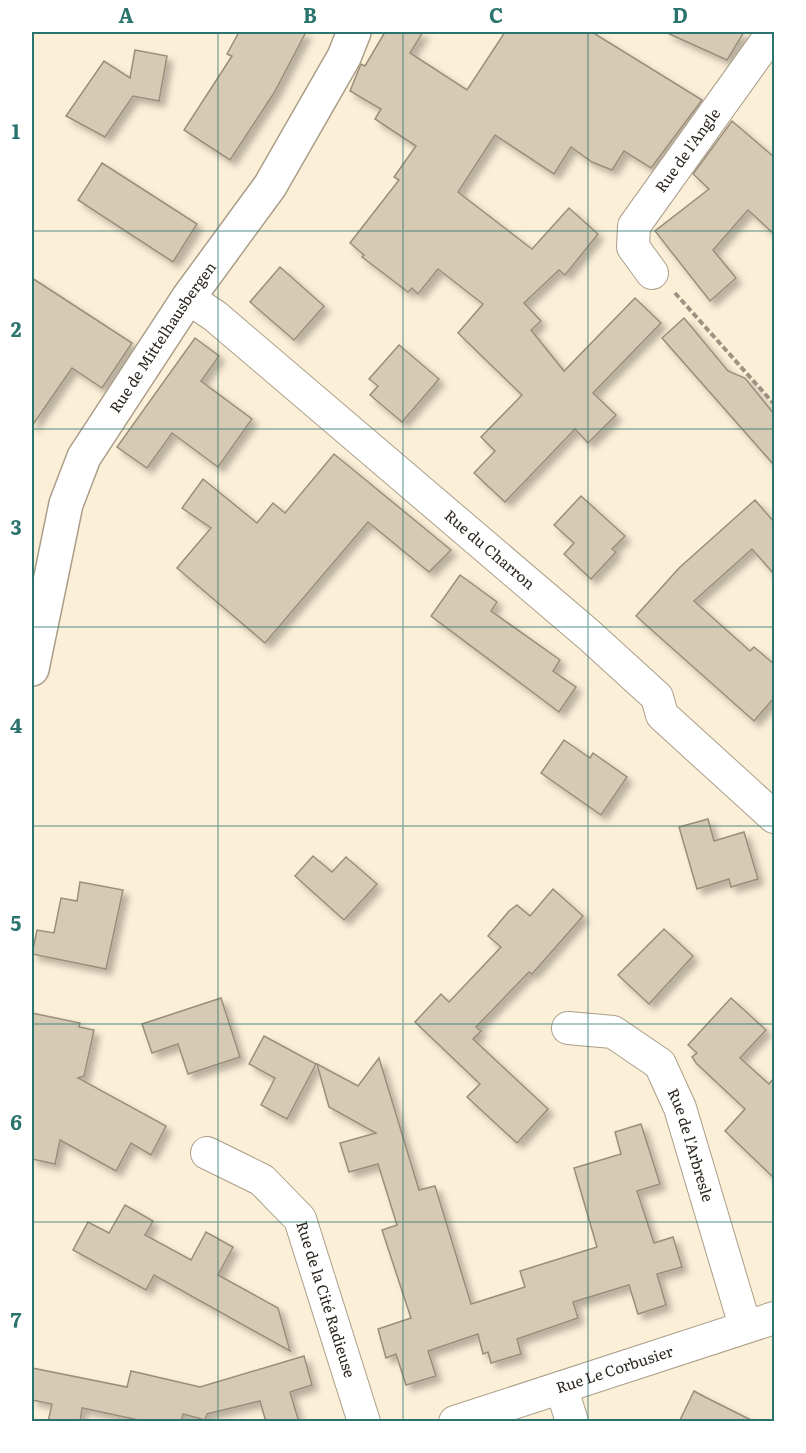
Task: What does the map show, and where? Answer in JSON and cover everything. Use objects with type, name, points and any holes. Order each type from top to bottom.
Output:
[{"type":"street","name":"Rue de Mittelhausbergen","points":[[32,669],[66,504],[84,457],[188,298],[270,186],[344,57],[354,32]]},
{"type":"street","name":"Rue de l'Angle","points":[[652,273],[633,247],[634,226],[773,32]]},
{"type":"street","name":"Rue du Charron","points":[[188,298],[215,316],[589,634],[657,697],[662,715],[774,817]]},
{"type":"street","name":"Rue de l'Arbresle","points":[[568,1028],[613,1032],[660,1064],[680,1108],[760,1322]]},
{"type":"street","name":"Rue de la Cité Radieuse","points":[[207,1153],[262,1180],[300,1219],[364,1422]]},
{"type":"street","name":"Rue Le Corbusier","points":[[455,1422],[562,1389],[760,1322]]},
{"type":"street","points":[[562,1389],[572,1422]]},
{"type":"path","points":[[652,273],[683,300],[774,404]]},
{"type":"building","points":[[239,32],[306,32],[274,93],[230,160],[184,130],[232,56],[227,54]]},
{"type":"building","points":[[385,32],[423,32],[410,53],[467,90],[505,32],[592,32],[702,100],[651,168],[624,151],[612,170],[592,162],[571,147],[554,174],[495,135],[458,192],[532,249],[569,208],[598,234],[565,275],[559,270],[524,303],[541,321],[531,330],[564,371],[635,298],[661,323],[593,393],[616,415],[588,443],[575,429],[505,502],[474,473],[495,451],[481,437],[522,395],[458,333],[483,304],[438,269],[418,294],[412,288],[408,292],[362,257],[364,255],[350,243],[399,180],[394,177],[416,146],[375,119],[381,109],[350,91],[361,64],[365,66]]},
{"type":"building","points":[[665,32],[744,32],[727,60]]},
{"type":"building","points":[[135,50],[167,56],[159,101],[133,96],[105,137],[66,116],[104,61],[130,78]]},
{"type":"building","points":[[732,121],[774,157],[774,234],[748,210],[713,250],[736,278],[710,301],[655,231],[709,189],[693,174]]},
{"type":"building","points":[[102,163],[197,224],[173,262],[78,200]]},
{"type":"building","points":[[280,267],[324,306],[294,340],[250,302]]},
{"type":"building","points":[[32,278],[132,343],[102,388],[72,368],[32,426]]},
{"type":"building","points":[[684,318],[728,371],[745,378],[774,414],[774,465],[662,338]]},
{"type":"building","points":[[195,338],[219,356],[201,381],[252,419],[218,467],[172,433],[147,468],[117,447]]},
{"type":"building","points":[[399,345],[439,379],[402,422],[370,395],[378,386],[369,379]]},
{"type":"building","points":[[334,454],[451,550],[429,572],[368,522],[265,643],[177,568],[211,528],[182,508],[203,479],[257,523],[273,503],[285,513]]},
{"type":"building","points":[[581,496],[625,536],[612,549],[616,552],[591,579],[564,554],[574,543],[554,525]]},
{"type":"building","points":[[755,500],[774,522],[774,574],[752,549],[694,601],[750,651],[754,647],[774,664],[774,698],[754,721],[636,616],[679,568]]},
{"type":"building","points":[[460,575],[497,602],[491,611],[560,660],[553,671],[576,687],[559,712],[431,616]]},
{"type":"building","points":[[564,740],[590,758],[593,753],[627,777],[601,815],[541,773]]},
{"type":"building","points":[[708,819],[714,841],[744,832],[758,879],[731,887],[729,879],[697,889],[679,827]]},
{"type":"building","points":[[313,856],[332,872],[346,857],[377,884],[344,920],[295,876]]},
{"type":"building","points":[[80,882],[123,890],[106,969],[32,954],[37,930],[54,933],[61,898],[77,901]]},
{"type":"building","points":[[553,889],[583,916],[532,974],[529,972],[476,1027],[481,1031],[473,1039],[548,1109],[517,1143],[467,1097],[480,1084],[415,1022],[441,994],[449,1002],[501,947],[488,936],[509,911],[517,905],[530,916]]},
{"type":"building","points":[[664,929],[693,956],[649,1004],[618,975]]},
{"type":"building","points":[[221,998],[240,1057],[188,1074],[178,1044],[152,1053],[142,1024]]},
{"type":"building","points":[[731,998],[766,1030],[740,1058],[769,1084],[774,1078],[774,1178],[725,1131],[745,1109],[696,1063],[692,1057],[697,1053],[688,1045]]},
{"type":"building","points":[[32,1013],[80,1023],[79,1027],[94,1030],[84,1076],[78,1078],[166,1126],[151,1155],[131,1143],[116,1171],[60,1140],[55,1164],[32,1159]]},
{"type":"building","points":[[264,1036],[316,1064],[287,1119],[261,1105],[275,1078],[249,1064]]},
{"type":"building","points":[[379,1058],[419,1190],[435,1186],[471,1304],[525,1287],[520,1271],[597,1247],[574,1168],[621,1154],[615,1132],[641,1124],[660,1184],[637,1191],[654,1243],[673,1237],[682,1267],[657,1274],[666,1305],[638,1314],[629,1285],[573,1302],[578,1318],[517,1339],[521,1354],[491,1363],[488,1352],[483,1354],[478,1334],[428,1351],[436,1376],[406,1385],[396,1354],[386,1358],[378,1329],[411,1318],[382,1230],[397,1225],[378,1164],[349,1172],[340,1143],[376,1133],[329,1107],[317,1064],[358,1086]]},
{"type":"building","points":[[125,1205],[153,1221],[145,1235],[191,1260],[206,1232],[233,1247],[218,1275],[278,1308],[290,1351],[154,1275],[146,1290],[73,1250],[88,1222],[109,1233]]},
{"type":"building","points":[[304,1356],[312,1385],[290,1392],[299,1422],[266,1422],[260,1401],[207,1414],[205,1420],[183,1414],[181,1422],[148,1422],[82,1408],[80,1422],[48,1422],[52,1404],[32,1400],[32,1368],[127,1387],[131,1371],[200,1387]]},
{"type":"building","points":[[694,1391],[705,1397],[755,1422],[679,1422]]}]
